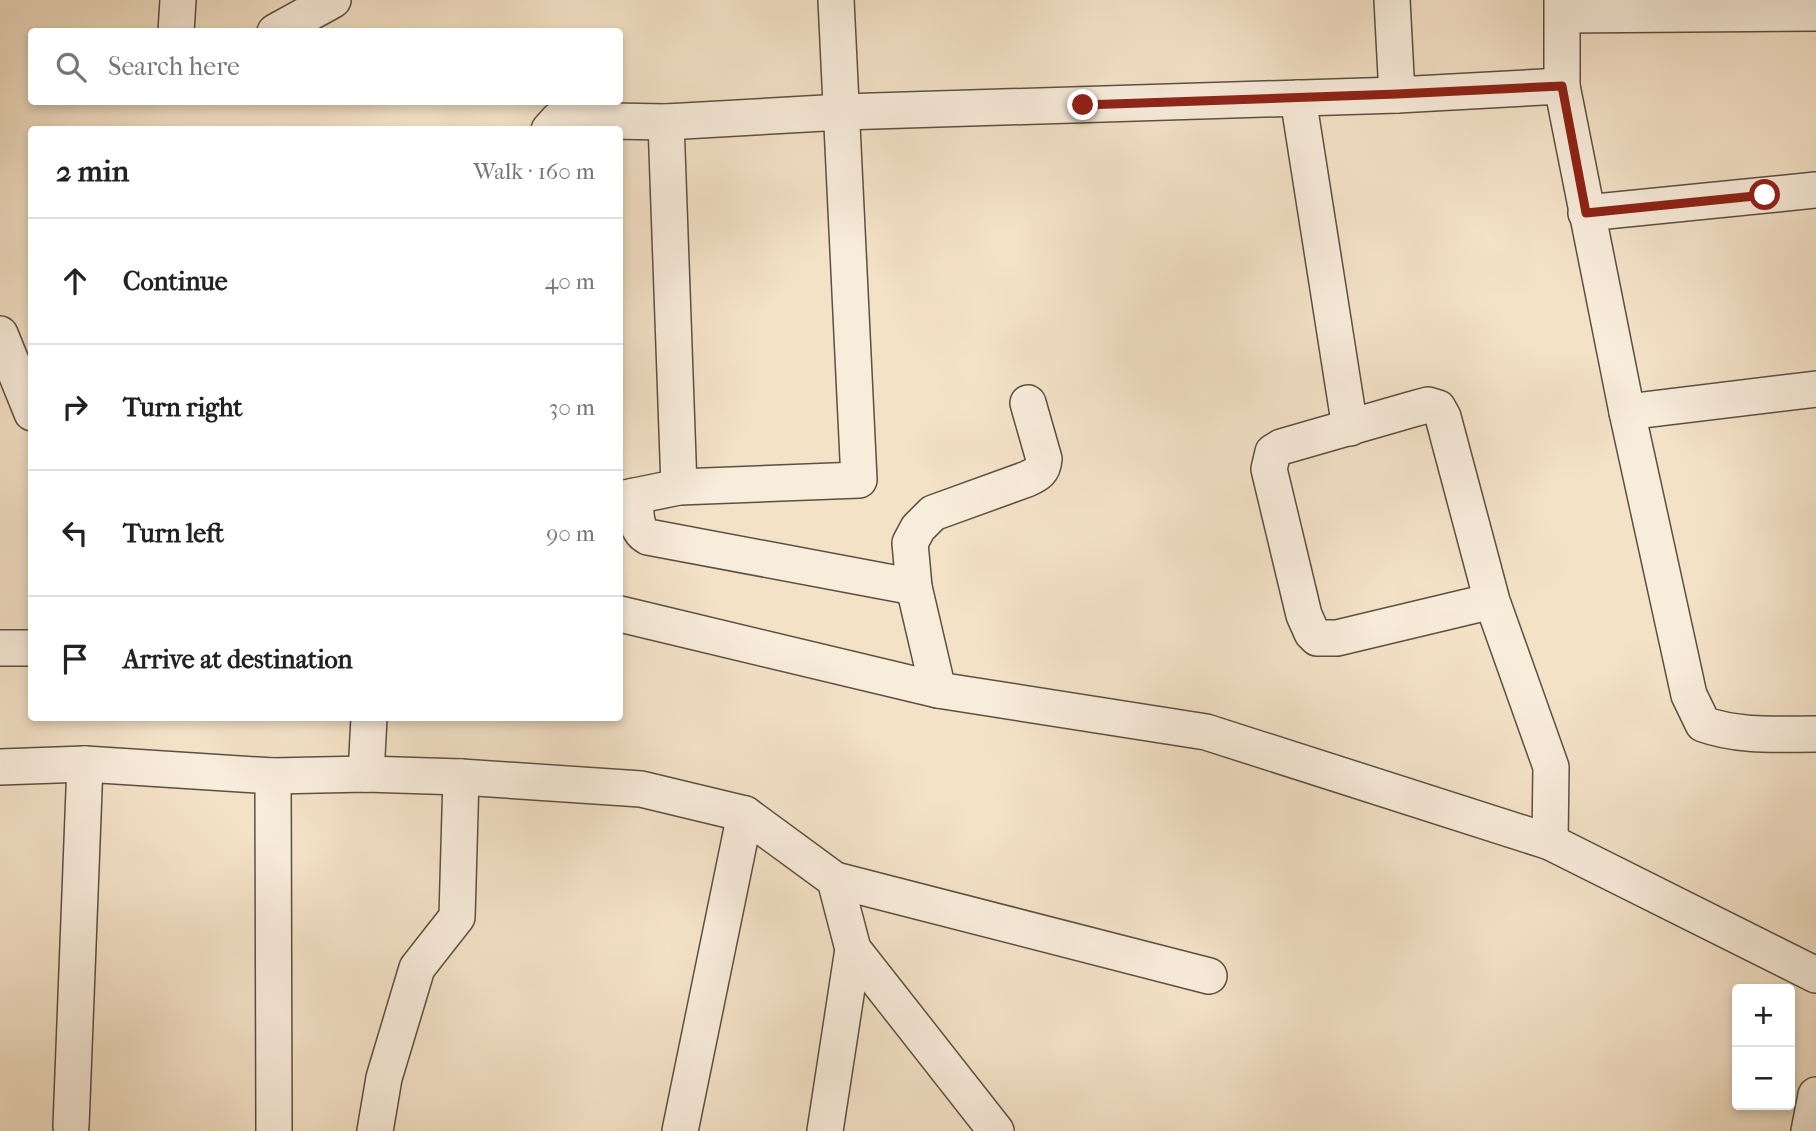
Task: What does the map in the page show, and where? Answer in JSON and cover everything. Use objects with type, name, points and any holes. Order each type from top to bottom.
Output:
[{"type":"street","points":[[176,28],[178,0]]},
{"type":"street","points":[[282,28],[332,0]]},
{"type":"street","points":[[836,0],[859,480],[679,487],[627,497],[641,534],[648,537],[914,587]]},
{"type":"street","points":[[1392,0],[1397,94]]},
{"type":"street","points":[[1816,13],[1562,7],[1562,86],[1627,412],[1689,695],[1703,724],[1733,733],[1816,734]]},
{"type":"street","points":[[553,126],[558,120],[666,122],[842,112],[1298,98],[1562,86]]},
{"type":"street","points":[[1298,98],[1350,428]]},
{"type":"street","points":[[666,122],[679,487]]},
{"type":"street","points":[[1586,213],[1816,190]]},
{"type":"street","points":[[0,334],[28,403]]},
{"type":"street","points":[[1627,412],[1816,389]]},
{"type":"street","points":[[937,690],[914,587],[910,543],[918,528],[933,513],[1037,475],[1043,468],[1044,459],[1028,402]]},
{"type":"street","points":[[1492,601],[1337,638],[1317,638],[1304,615],[1272,482],[1269,469],[1273,452],[1281,447],[1428,405],[1438,408],[1443,417],[1492,601],[1551,767],[1550,842]]},
{"type":"street","points":[[623,615],[937,690],[1206,732],[1550,842],[1816,975]]},
{"type":"street","points":[[0,648],[28,648]]},
{"type":"street","points":[[366,774],[369,721]]},
{"type":"street","points":[[71,1126],[85,764]]},
{"type":"street","points":[[0,767],[85,764],[273,776],[366,774],[461,777],[641,789],[745,814],[835,880],[1209,976]]},
{"type":"street","points":[[273,776],[274,1131]]},
{"type":"street","points":[[375,1131],[384,1078],[417,968],[457,917],[461,777]]},
{"type":"street","points":[[680,1131],[745,814]]},
{"type":"street","points":[[835,880],[853,949],[989,1128]]},
{"type":"street","points":[[825,1131],[853,949]]},
{"type":"street","points":[[1809,1131],[1816,1096]]},
{"type":"route","points":[[1083,105],[1562,86],[1586,213],[1765,195]]}]
